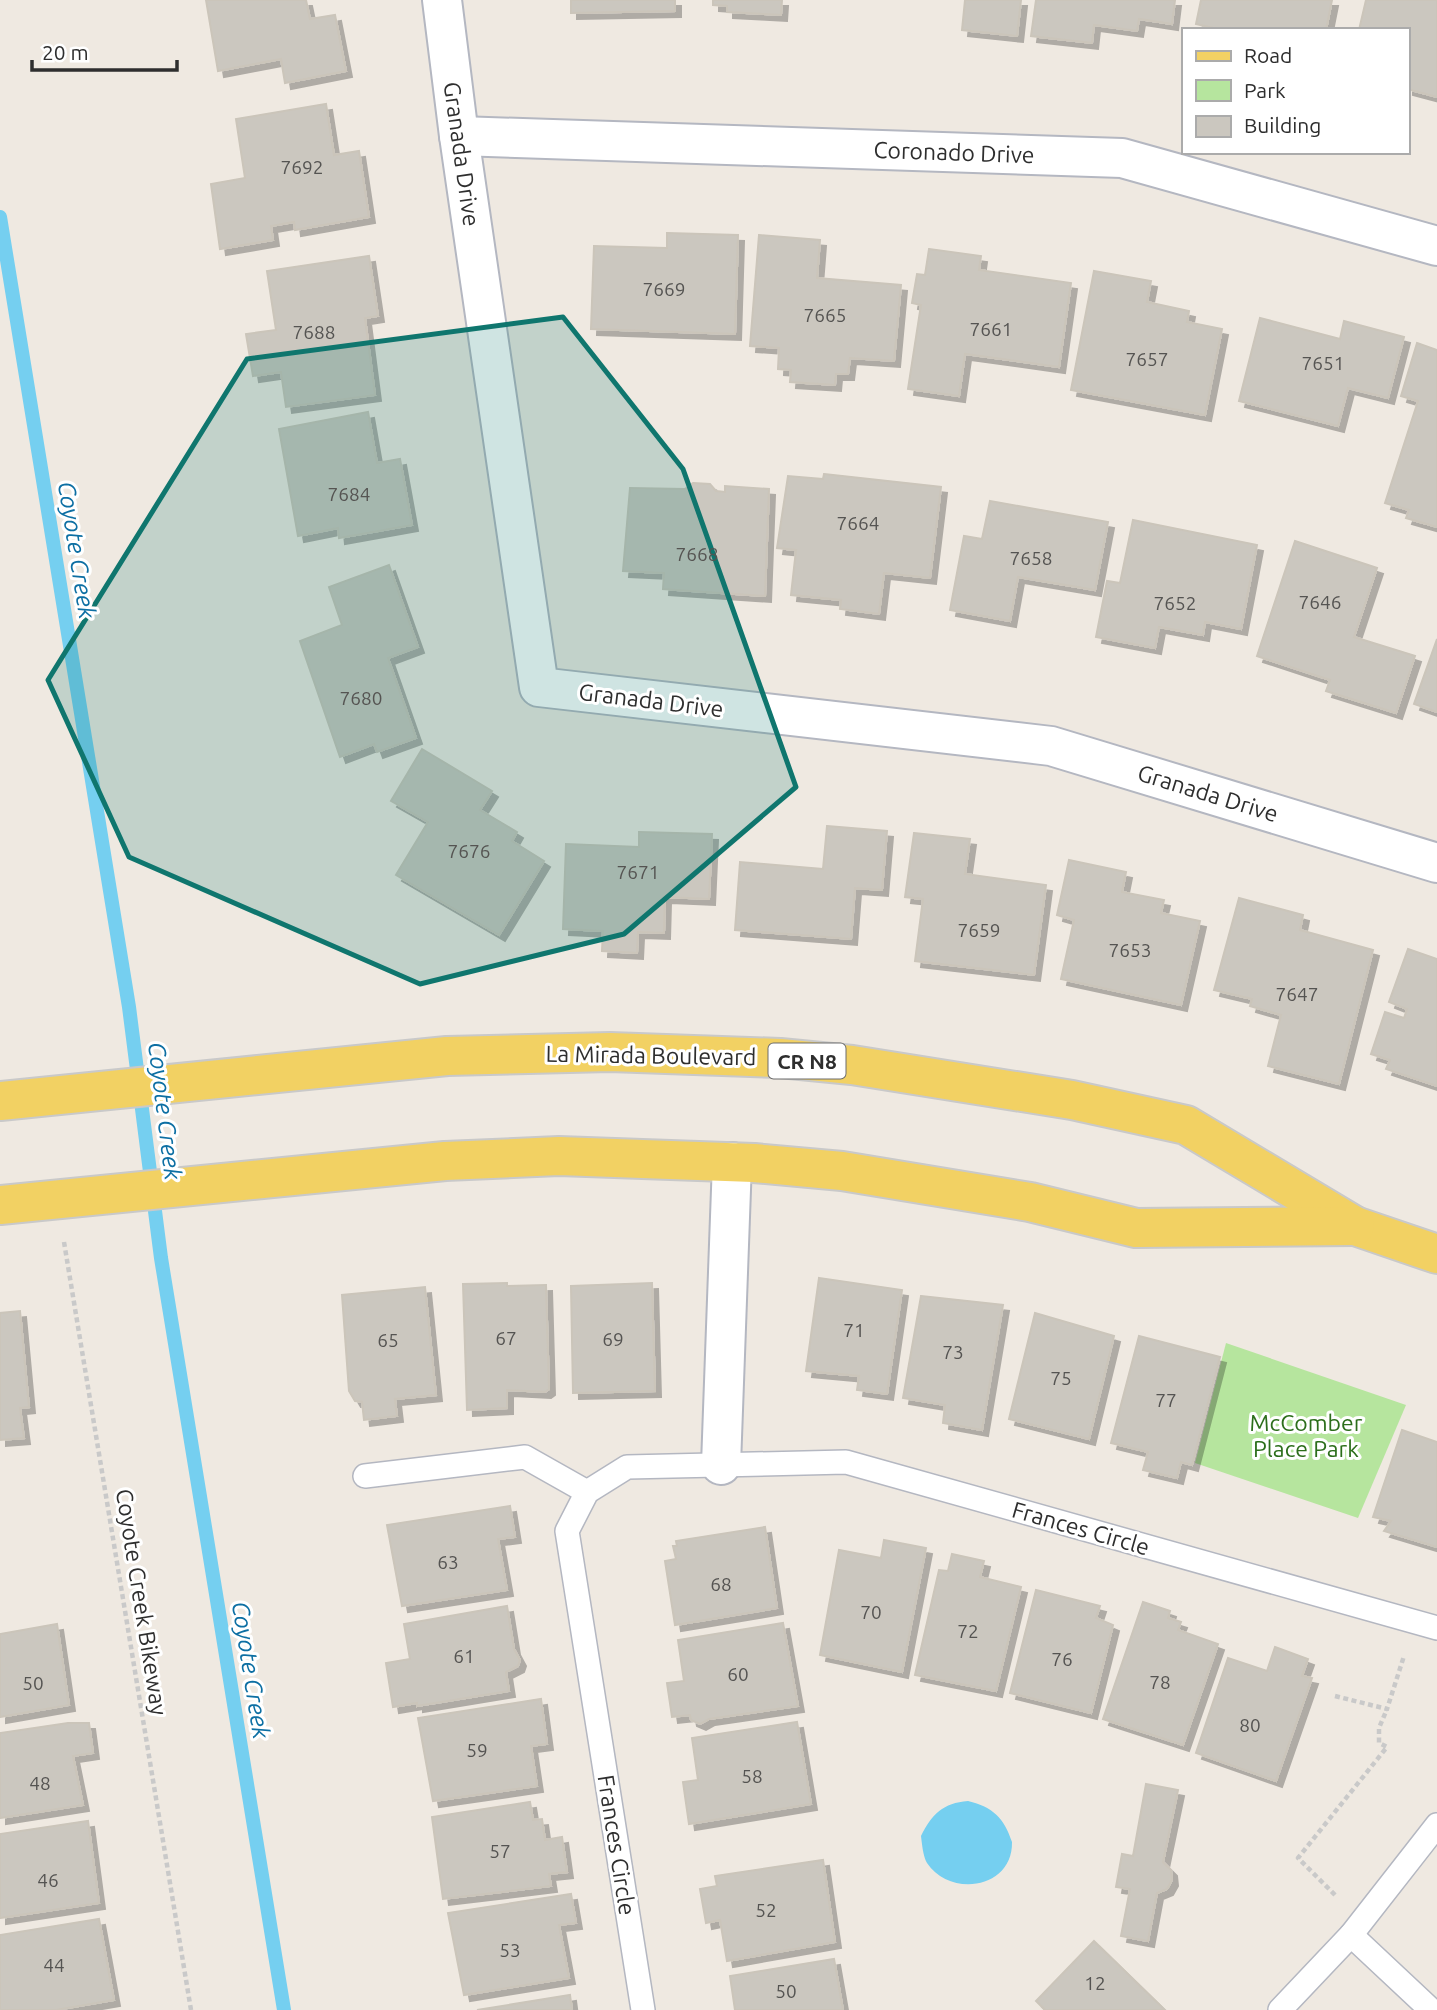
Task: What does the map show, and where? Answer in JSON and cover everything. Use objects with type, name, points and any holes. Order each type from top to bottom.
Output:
[{"type":"main road","name":"La Mirada Boulevard","points":[[0,1101],[447,1056],[610,1052],[780,1058],[866,1067],[1047,1095],[1186,1125],[1355,1226],[1437,1254]]},
{"type":"main road","name":"La Mirada Boulevard","points":[[0,1205],[445,1161],[558,1156],[732,1162],[842,1171],[917,1181],[1030,1202],[1136,1228],[1355,1226]]},
{"type":"street","name":"Granada Drive","points":[[442,0],[459,136],[539,687],[1051,746],[1437,863]]},
{"type":"street","name":"Coronado Drive","points":[[459,136],[1122,158],[1437,246]]},
{"type":"street","points":[[721,1465],[732,1162]]},
{"type":"lane","points":[[365,1476],[525,1457],[587,1492]]},
{"type":"lane","name":"Frances Circle","points":[[643,2010],[567,1531],[587,1492],[627,1467],[846,1462],[1427,1625]]},
{"type":"lane","points":[[1290,2007],[1351,1935],[1437,1825]]},
{"type":"lane","points":[[1351,1935],[1431,2010]]},
{"type":"path","name":"Coyote Creek Bikeway","points":[[73,1198],[191,2010]]},
{"type":"path","points":[[1351,1935],[1333,1890],[1298,1858],[1387,1747],[1379,1743],[1379,1728],[1427,1625]]},
{"type":"path","points":[[1335,1696],[1387,1709]]},
{"type":"highlighted area","points":[[563,317],[683,469],[796,787],[624,934],[420,984],[129,857],[48,680],[247,359]]},
{"type":"green space","name":"McComber Place Park","points":[[1226,1343],[1406,1405],[1358,1518],[1195,1463]]},
{"type":"water","points":[[968,1801],[991,1810],[1005,1826],[1012,1842],[1010,1858],[992,1879],[964,1884],[937,1874],[927,1863],[921,1836],[939,1811],[952,1804]]},
{"type":"building","points":[[206,0],[306,0],[310,19],[335,15],[346,71],[285,83],[281,59],[218,71]]},
{"type":"building","points":[[571,0],[675,0],[675,11],[571,13]]},
{"type":"building","points":[[713,0],[782,0],[781,15],[727,12],[727,6],[713,5]]},
{"type":"building","points":[[965,0],[1021,0],[1017,36],[962,30]]},
{"type":"building","points":[[1036,0],[1175,0],[1172,24],[1139,19],[1137,31],[1094,25],[1092,43],[1031,36]]},
{"type":"building","points":[[1201,0],[1332,0],[1326,28],[1213,28],[1196,24]]},
{"type":"building","points":[[1366,0],[1437,0],[1437,97],[1409,90],[1409,28],[1359,28]]},
{"type":"building","points":[[326,104],[334,155],[359,151],[369,217],[295,230],[294,222],[271,226],[273,240],[220,249],[211,184],[245,178],[236,119]]},
{"type":"building","points":[[667,233],[738,235],[735,334],[591,329],[594,246],[667,248]]},
{"type":"building","points":[[759,235],[820,240],[817,278],[901,285],[894,361],[850,358],[848,374],[836,374],[835,385],[790,382],[791,370],[778,369],[779,348],[750,346]]},
{"type":"building","points":[[929,249],[981,256],[979,270],[1071,283],[1059,367],[965,354],[959,396],[908,389],[921,305],[912,303],[917,274],[925,275]]},
{"type":"building","points":[[369,256],[378,316],[365,318],[375,395],[286,407],[281,372],[253,376],[246,334],[276,330],[267,271]]},
{"type":"building","points":[[1094,271],[1151,281],[1147,302],[1189,311],[1187,322],[1222,329],[1205,415],[1071,390]]},
{"type":"building","points":[[1260,318],[1340,339],[1344,321],[1404,337],[1388,398],[1348,388],[1338,426],[1239,401]]},
{"type":"building","points":[[1417,343],[1437,350],[1437,527],[1406,518],[1409,510],[1385,503],[1418,401],[1401,396]]},
{"type":"building","points":[[368,412],[377,463],[400,459],[412,525],[339,538],[338,528],[298,536],[279,429]]},
{"type":"building","points":[[824,474],[941,487],[930,578],[884,573],[879,614],[840,609],[841,600],[791,595],[796,550],[777,548],[788,476],[823,479]]},
{"type":"building","points":[[693,483],[710,484],[716,491],[725,492],[725,486],[769,489],[765,596],[663,589],[664,573],[623,571],[630,488],[685,489]]},
{"type":"building","points":[[990,501],[1108,522],[1095,590],[1018,577],[1010,621],[950,610],[964,536],[982,539]]},
{"type":"building","points":[[1133,520],[1257,545],[1241,629],[1205,622],[1203,635],[1159,627],[1155,648],[1096,637],[1107,581],[1120,583]]},
{"type":"building","points":[[1295,541],[1377,568],[1354,637],[1415,656],[1396,713],[1326,691],[1330,680],[1257,656]]},
{"type":"building","points":[[389,565],[418,647],[388,658],[416,738],[377,752],[374,744],[340,757],[300,641],[342,625],[329,587]]},
{"type":"building","points":[[1437,639],[1437,712],[1414,704]]},
{"type":"building","points":[[422,749],[492,791],[480,810],[517,832],[512,841],[544,861],[499,935],[396,875],[428,822],[391,801]]},
{"type":"building","points":[[827,826],[887,831],[882,890],[855,888],[851,939],[735,930],[740,862],[823,869]]},
{"type":"building","points":[[639,832],[712,834],[709,899],[665,897],[664,933],[638,932],[637,953],[602,951],[603,931],[563,929],[566,844],[639,847]]},
{"type":"building","points":[[914,833],[970,839],[965,874],[1046,885],[1034,975],[915,961],[923,899],[905,897]]},
{"type":"building","points":[[1069,860],[1126,872],[1122,892],[1164,900],[1161,913],[1200,921],[1181,1005],[1061,979],[1074,920],[1057,915]]},
{"type":"building","points":[[1239,898],[1303,915],[1300,930],[1373,950],[1339,1084],[1268,1066],[1281,1015],[1250,1006],[1252,999],[1214,990]]},
{"type":"building","points":[[1408,949],[1437,959],[1437,1086],[1386,1069],[1390,1060],[1371,1054],[1385,1012],[1404,1018],[1407,1009],[1389,1002]]},
{"type":"building","points":[[819,1278],[902,1290],[887,1394],[857,1390],[859,1376],[806,1371]]},
{"type":"building","points":[[507,1283],[507,1286],[546,1285],[549,1389],[545,1392],[507,1390],[507,1408],[467,1410],[463,1284]]},
{"type":"building","points":[[652,1283],[655,1391],[573,1393],[571,1286]]},
{"type":"building","points":[[425,1287],[436,1395],[395,1399],[397,1416],[364,1420],[362,1402],[355,1401],[349,1391],[342,1295]]},
{"type":"building","points":[[921,1296],[1003,1305],[982,1430],[943,1423],[945,1405],[903,1398]]},
{"type":"building","points":[[20,1311],[29,1407],[20,1408],[24,1438],[0,1440],[0,1313]]},
{"type":"building","points":[[1035,1313],[1114,1336],[1089,1439],[1009,1419]]},
{"type":"building","points":[[1139,1336],[1220,1357],[1192,1465],[1181,1462],[1177,1478],[1143,1470],[1148,1452],[1111,1443]]},
{"type":"building","points":[[1402,1430],[1437,1442],[1437,1547],[1384,1531],[1391,1521],[1373,1517]]},
{"type":"building","points":[[510,1506],[515,1537],[498,1539],[507,1590],[402,1606],[387,1525]]},
{"type":"building","points":[[765,1527],[777,1608],[675,1625],[665,1561],[676,1559],[673,1546],[677,1546],[676,1541]]},
{"type":"building","points":[[884,1540],[926,1548],[902,1672],[820,1655],[839,1550],[881,1558]]},
{"type":"building","points":[[952,1554],[984,1561],[980,1577],[1021,1587],[996,1691],[915,1675],[939,1570],[948,1571]]},
{"type":"building","points":[[1036,1590],[1100,1606],[1096,1618],[1113,1625],[1091,1713],[1010,1693]]},
{"type":"building","points":[[1143,1602],[1170,1611],[1168,1618],[1181,1622],[1178,1630],[1218,1644],[1183,1745],[1103,1719]]},
{"type":"building","points":[[507,1606],[514,1649],[520,1660],[518,1666],[506,1672],[509,1691],[417,1706],[417,1703],[393,1707],[386,1663],[410,1659],[404,1624]]},
{"type":"building","points":[[783,1623],[798,1706],[709,1719],[700,1724],[691,1720],[690,1715],[672,1717],[667,1683],[684,1681],[678,1640]]},
{"type":"building","points":[[57,1624],[69,1705],[0,1717],[0,1634]]},
{"type":"building","points":[[1275,1647],[1308,1659],[1302,1676],[1312,1678],[1276,1781],[1196,1753],[1228,1658],[1267,1671]]},
{"type":"building","points":[[541,1699],[547,1744],[531,1746],[537,1786],[433,1801],[418,1718]]},
{"type":"building","points":[[797,1722],[811,1804],[689,1824],[683,1782],[698,1780],[692,1738]]},
{"type":"building","points":[[68,1723],[89,1723],[93,1753],[73,1756],[83,1805],[0,1818],[0,1733]]},
{"type":"building","points":[[1146,1784],[1178,1790],[1163,1862],[1171,1870],[1172,1880],[1167,1889],[1157,1893],[1148,1941],[1121,1936],[1130,1889],[1116,1887],[1122,1854],[1133,1856]]},
{"type":"building","points":[[530,1802],[533,1820],[542,1819],[545,1840],[562,1837],[567,1872],[549,1874],[551,1886],[443,1899],[432,1817]]},
{"type":"building","points":[[88,1821],[99,1903],[0,1918],[0,1834]]},
{"type":"building","points":[[823,1860],[835,1942],[727,1961],[720,1920],[706,1923],[700,1889],[717,1886],[715,1876]]},
{"type":"building","points":[[571,1894],[576,1923],[559,1925],[569,1978],[464,1995],[448,1913]]},
{"type":"building","points":[[99,1919],[114,2000],[56,2010],[0,2010],[0,1935]]},
{"type":"building","points":[[1094,1941],[1165,2010],[1045,2010],[1036,2001]]},
{"type":"building","points":[[834,1959],[843,2010],[735,2010],[730,1976]]},
{"type":"building","points":[[570,1995],[572,2010],[477,2010]]},
{"type":"waterway","name":"Coyote Creek","points":[[0,217],[129,1007],[161,1258],[284,2010]]}]
